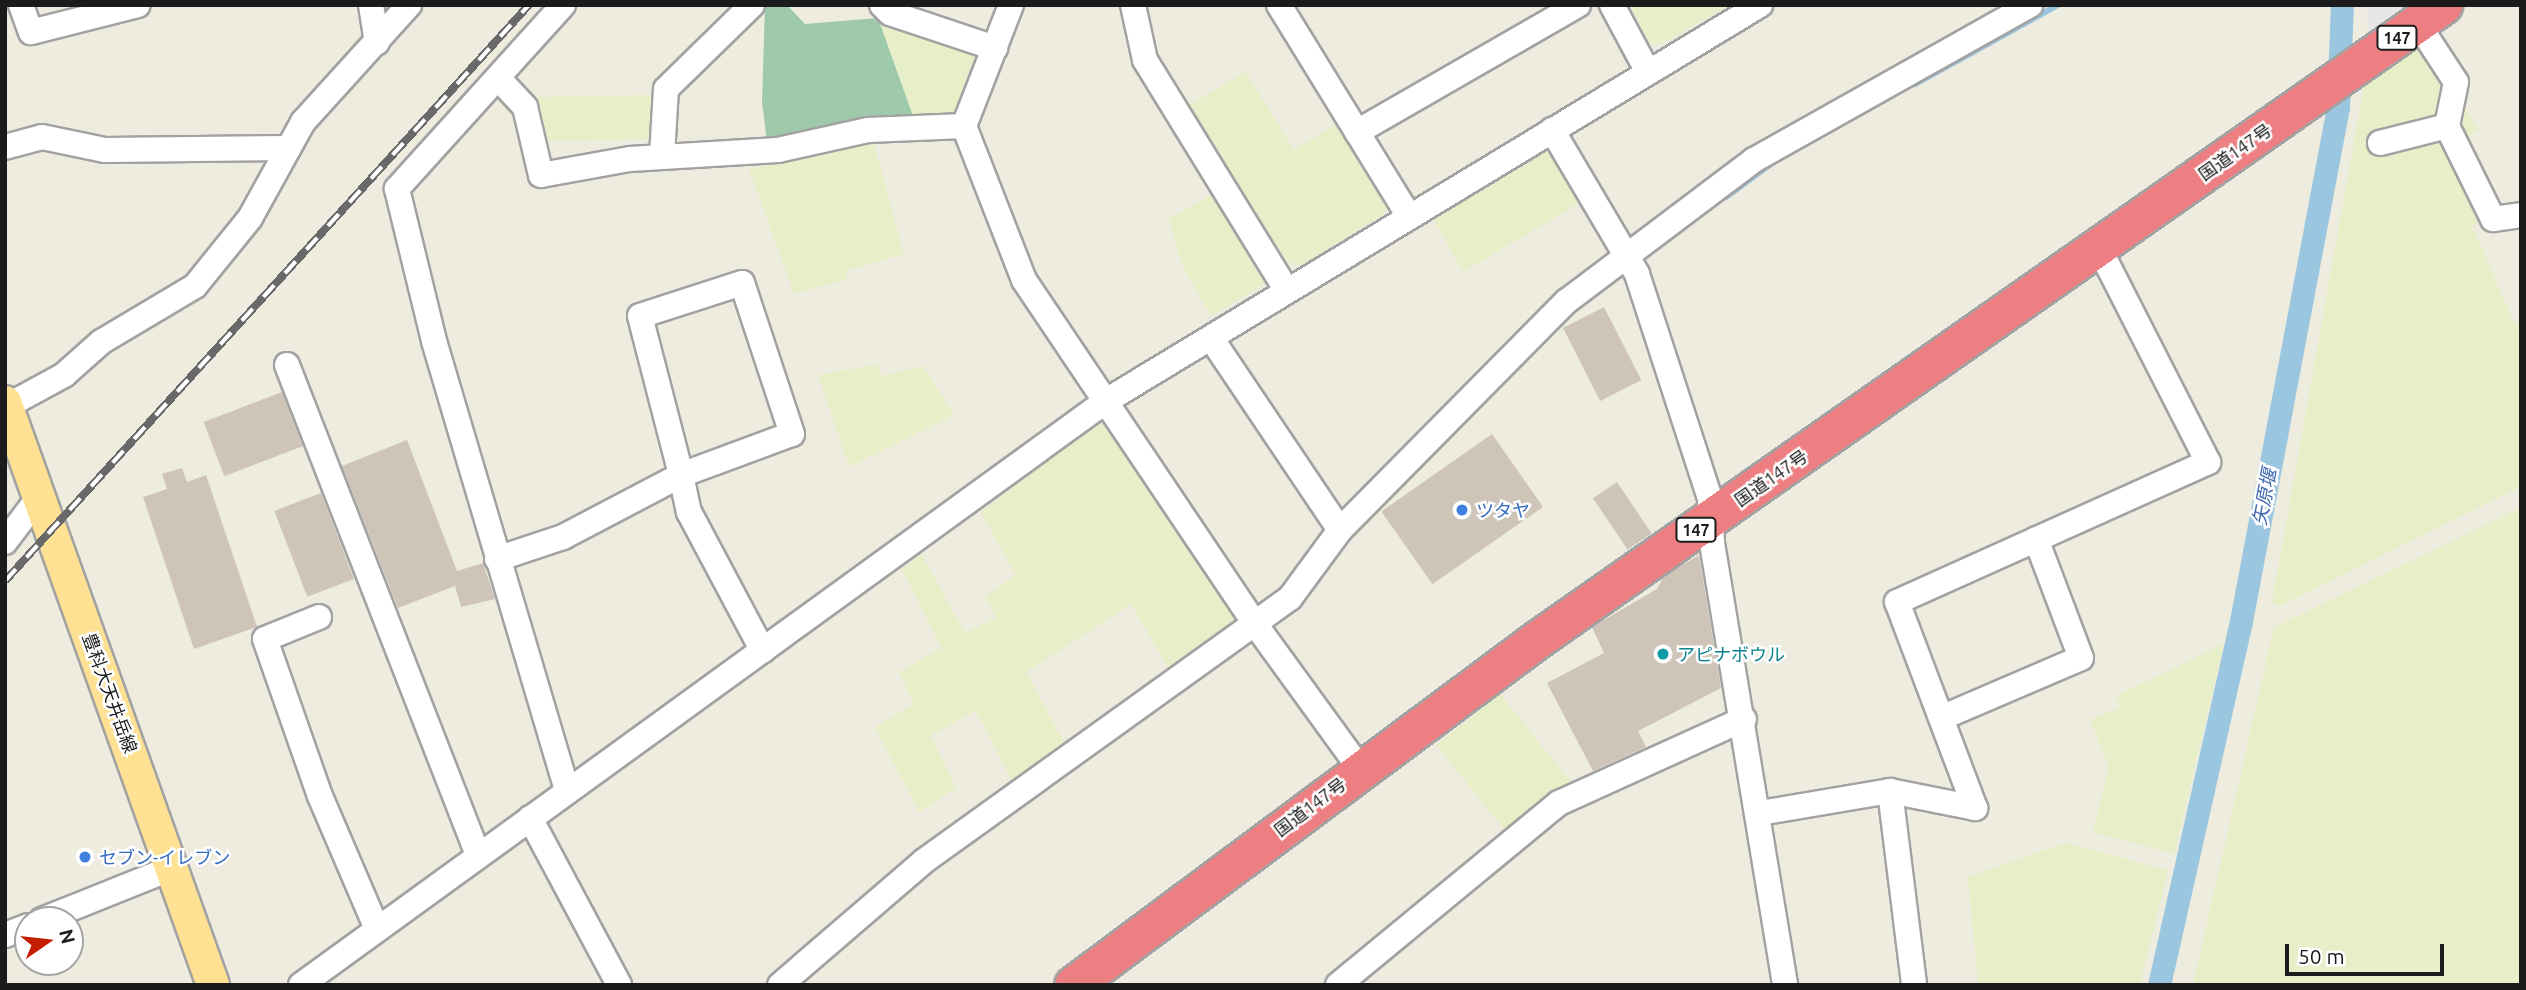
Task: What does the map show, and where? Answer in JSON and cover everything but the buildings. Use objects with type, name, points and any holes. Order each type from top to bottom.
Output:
[{"type":"highway","name":"国道147号","points":[[1073,985],[1360,770],[1710,520],[2430,14]]},
{"type":"main road","name":"豊科大天井岳線","points":[[6,404],[214,985]]},
{"type":"street","points":[[21,5],[31,32],[138,5]]},
{"type":"street","points":[[371,5],[377,43]]},
{"type":"street","points":[[6,404],[64,375],[101,342],[195,286],[250,218],[285,148],[410,5]]},
{"type":"street","points":[[563,5],[397,189],[497,559],[567,790]]},
{"type":"street","points":[[662,156],[666,89],[752,5]]},
{"type":"street","points":[[881,5],[890,13],[995,48]]},
{"type":"street","points":[[1011,5],[964,126],[1024,280],[1255,624],[1360,770]]},
{"type":"street","points":[[1133,5],[1145,60],[1286,289]]},
{"type":"street","points":[[1357,132],[1578,5]]},
{"type":"street","points":[[1612,5],[1648,72]]},
{"type":"street","points":[[301,985],[1106,401],[1408,215],[1760,5]]},
{"type":"street","points":[[1282,6],[1408,215]]},
{"type":"street","points":[[780,985],[924,860],[1290,598],[1340,530],[1567,301],[1628,258],[1754,160],[2026,6]]},
{"type":"street","points":[[2430,14],[2456,82],[2447,126],[2493,219],[2521,215]]},
{"type":"street","points":[[498,78],[525,107],[541,176],[662,156],[673,160],[778,150],[868,130],[964,126]]},
{"type":"street","points":[[2380,143],[2447,126]]},
{"type":"street","points":[[1552,130],[1628,258],[1710,499],[1710,520],[1760,813],[1785,985]]},
{"type":"street","points":[[5,146],[42,137],[105,150],[285,148]]},
{"type":"street","points":[[1760,813],[1890,791],[1975,808],[1897,602],[2208,462],[2099,248]]},
{"type":"street","points":[[497,559],[563,537],[681,475],[792,434],[742,283],[640,316],[681,475],[689,512],[763,651]]},
{"type":"street","points":[[1211,338],[1340,530]]},
{"type":"street","points":[[287,365],[478,855]]},
{"type":"street","points":[[7,539],[39,496]]},
{"type":"street","points":[[1941,718],[2081,658],[2036,539]]},
{"type":"street","points":[[319,617],[265,639],[320,796],[377,929]]},
{"type":"street","points":[[1338,985],[1559,803],[1744,719]]},
{"type":"street","points":[[1890,791],[1914,985]]},
{"type":"street","points":[[530,818],[619,985]]},
{"type":"street","points":[[77,906],[172,868]]},
{"type":"green space","points":[[765,5],[787,5],[805,24],[878,18],[914,119],[866,117],[767,142],[762,102]]},
{"type":"green space","points":[[1630,5],[1729,5],[1661,44],[1649,44]]},
{"type":"green space","points":[[878,18],[980,56],[957,114],[947,119],[914,119]]},
{"type":"green space","points":[[2420,36],[2479,130],[2468,136],[2502,211],[2472,225],[2514,323],[2521,322],[2521,487],[2279,606],[2272,602],[2366,74]]},
{"type":"green space","points":[[1246,72],[1294,150],[1338,123],[1386,206],[1384,214],[1300,266],[1283,260],[1189,105]]},
{"type":"green space","points":[[651,95],[652,139],[537,141],[536,97]]},
{"type":"green space","points":[[873,140],[904,254],[846,271],[847,279],[794,294],[749,169]]},
{"type":"green space","points":[[1543,148],[1555,154],[1583,201],[1463,272],[1431,215]]},
{"type":"green space","points":[[1214,193],[1269,281],[1211,316],[1182,265],[1169,219]]},
{"type":"green space","points":[[878,364],[882,376],[923,366],[954,415],[849,467],[818,375]]},
{"type":"green space","points":[[1103,417],[1241,621],[1171,672],[1131,604],[1027,672],[1064,744],[1011,780],[976,711],[931,735],[956,788],[919,812],[875,727],[914,704],[899,672],[941,648],[902,569],[922,555],[965,633],[996,618],[985,596],[1016,575],[981,513]]},
{"type":"green space","points":[[2521,508],[2521,985],[2193,985],[2274,627]]},
{"type":"green space","points":[[2224,644],[2174,854],[2093,832],[2109,767],[2090,720],[2120,707],[2116,696]]},
{"type":"green space","points":[[1500,694],[1572,783],[1508,834],[1436,746]]},
{"type":"green space","points":[[2065,843],[2168,870],[2140,985],[1978,985],[1968,877]]},
{"type":"shaded area","points":[[2367,5],[2414,5],[2368,37]]},
{"type":"waterway","points":[[1915,84],[2058,5]]},
{"type":"waterway","name":"矢原堰","points":[[2159,985],[2241,621],[2338,107],[2342,5]]},
{"type":"waterway","points":[[1726,197],[1771,164]]},
{"type":"railway","points":[[5,581],[529,5]]},
{"type":"place","name":"ツタヤ","points":[[1462,510]]},
{"type":"place","name":"アピナボウル","points":[[1663,654]]},
{"type":"place","name":"セブン-イレブン","points":[[85,857]]}]
